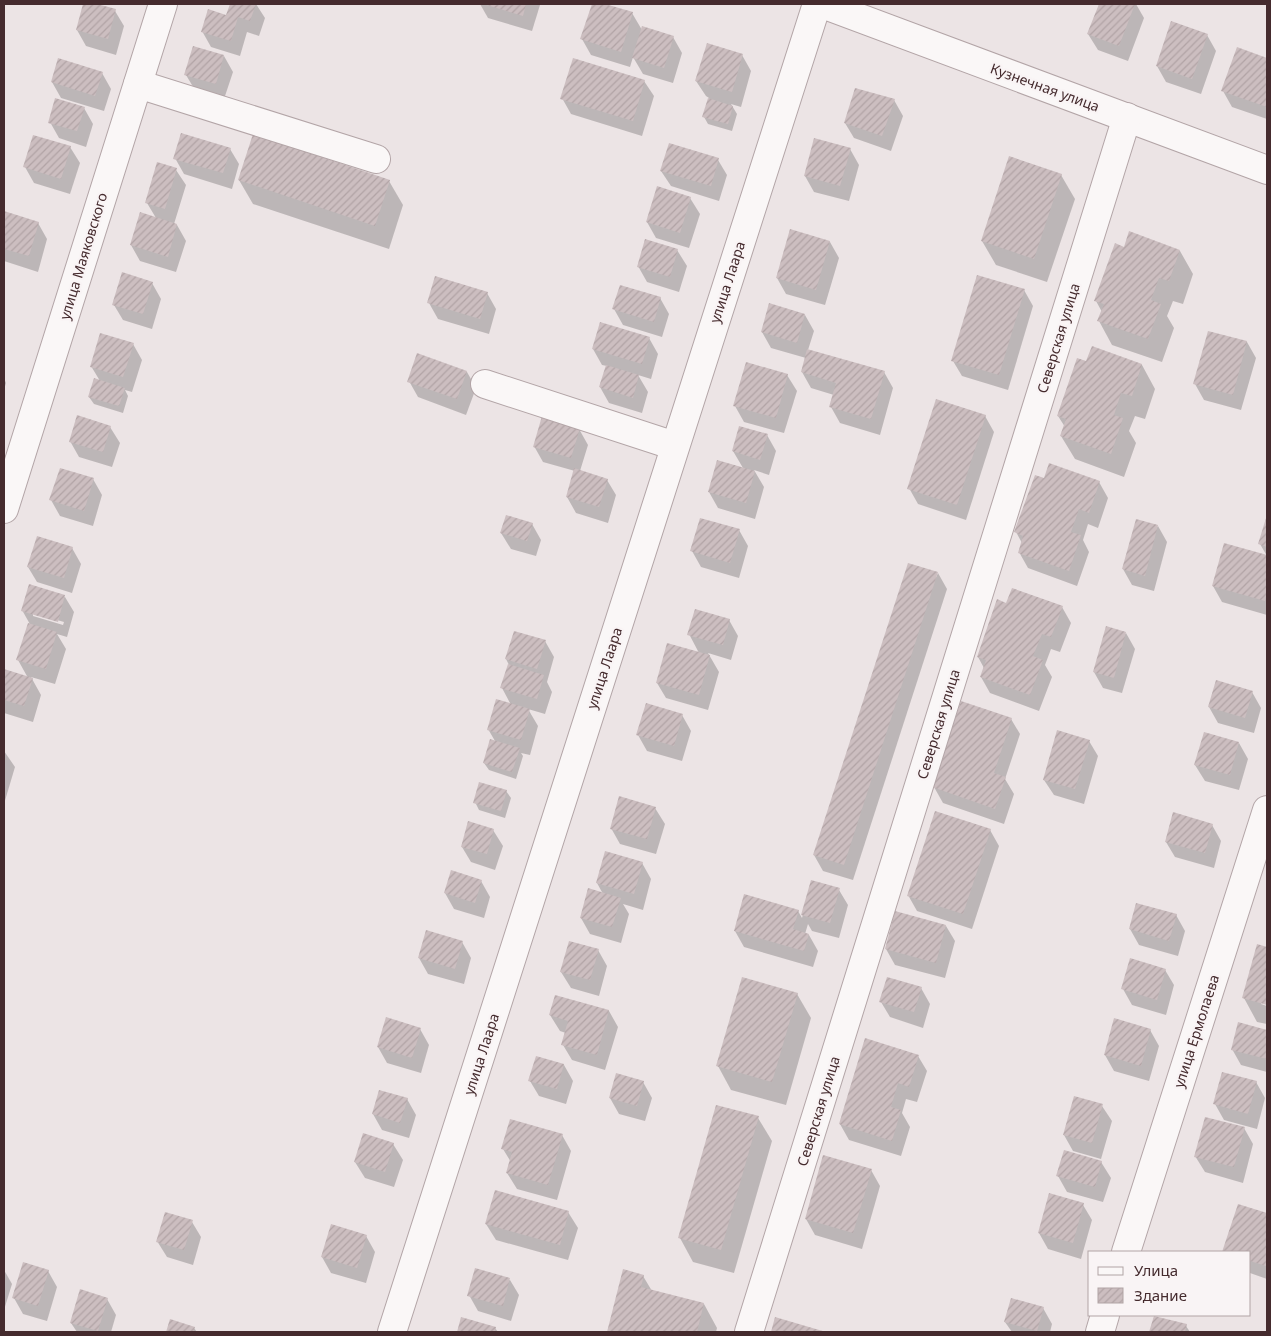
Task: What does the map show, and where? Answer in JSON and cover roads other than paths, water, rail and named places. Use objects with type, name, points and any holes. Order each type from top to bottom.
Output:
[{"type":"street","name":"улица Маяковского","points":[[4,509],[163,4]]},
{"type":"street","name":"Кузнечная улица","points":[[828,5],[1267,170]]},
{"type":"street","name":"улица Лаара","points":[[392,1332],[675,446],[828,5]]},
{"type":"street","points":[[138,84],[376,159]]},
{"type":"street","name":"Северская улица","points":[[749,1332],[1126,117]]},
{"type":"street","points":[[485,384],[675,446]]},
{"type":"street","name":"улица Ермолаева","points":[[1126,1251],[1267,810]]},
{"type":"street","points":[[1100,1332],[1106,1316]]}]
